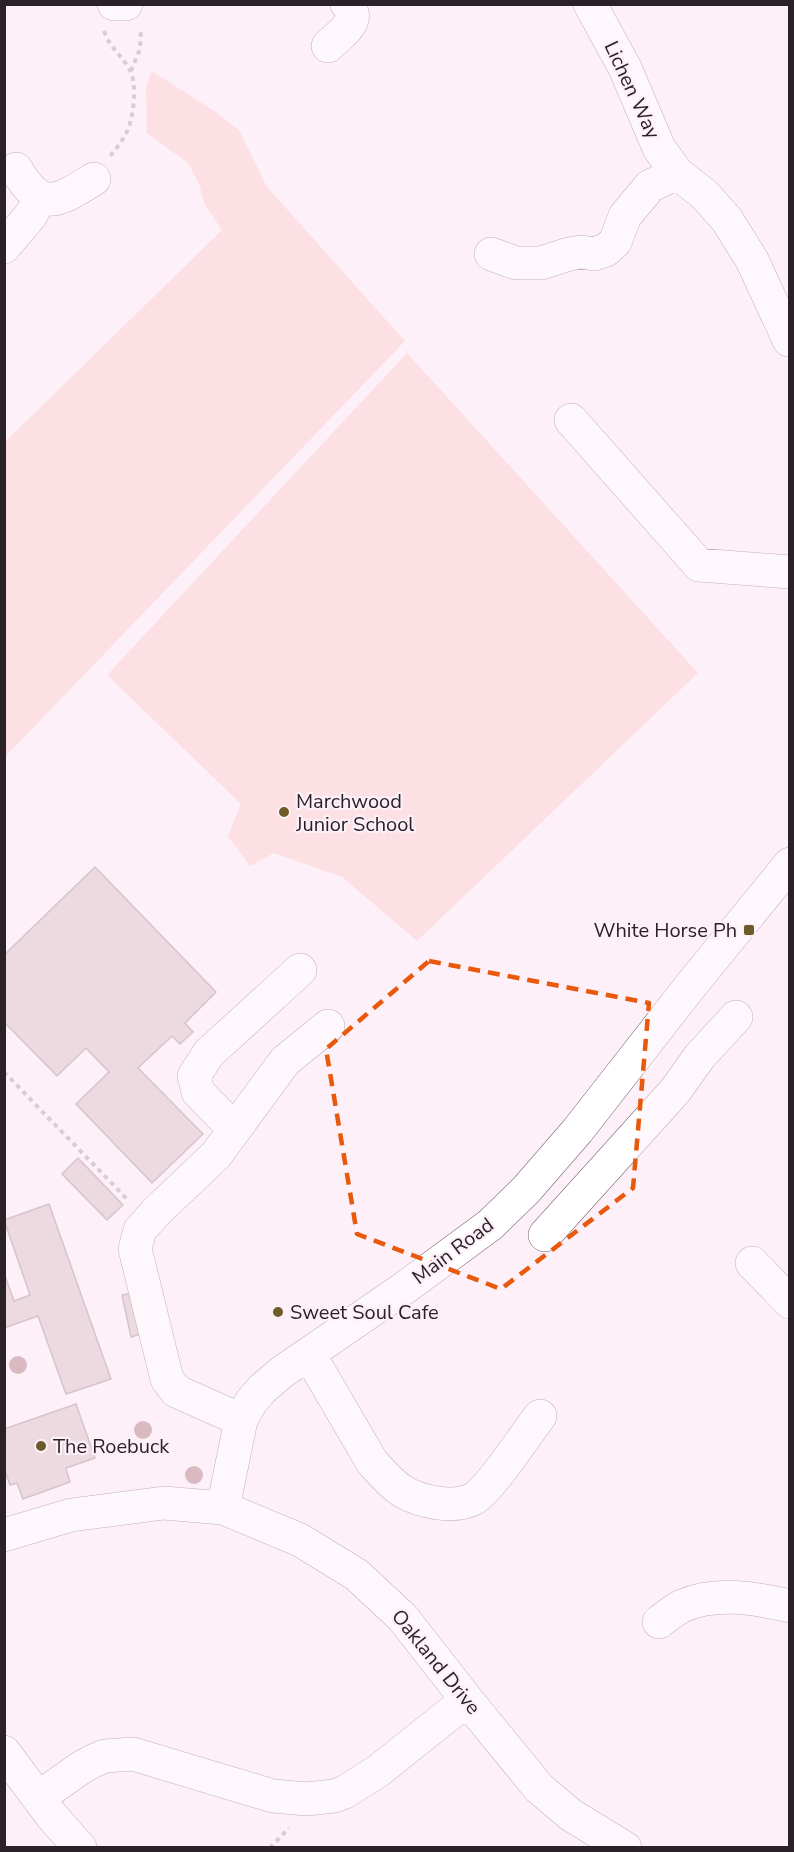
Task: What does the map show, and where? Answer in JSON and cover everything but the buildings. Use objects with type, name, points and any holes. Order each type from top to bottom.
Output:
[{"type":"street","points":[[328,46],[352,22],[353,10],[347,4]]},
{"type":"street","name":"Lichen Way","points":[[590,4],[625,68],[659,148],[677,173],[705,195],[727,220],[752,260],[789,340]]},
{"type":"street","points":[[16,169],[28,187],[40,198],[59,199],[94,179]]},
{"type":"street","points":[[491,254],[516,263],[541,263],[569,254],[581,252],[594,254],[606,250],[615,242],[625,216],[650,186],[677,173]]},
{"type":"street","points":[[4,247],[31,215],[40,198]]},
{"type":"street","points":[[572,420],[699,564],[789,572]]},
{"type":"street","name":"Main Road","points":[[223,1508],[241,1420],[251,1402],[262,1389],[282,1371],[403,1289],[490,1225],[526,1190],[578,1130],[789,864]]},
{"type":"street","points":[[234,1129],[198,1092],[194,1076],[209,1053],[300,970]]},
{"type":"street","points":[[545,1235],[675,1091],[700,1056],[736,1017]]},
{"type":"street","points":[[241,1420],[176,1391],[167,1379],[135,1249],[140,1230],[216,1155],[285,1061],[328,1026]]},
{"type":"street","points":[[578,1130],[611,1161]]},
{"type":"street","points":[[752,1263],[789,1302]]},
{"type":"street","points":[[309,1354],[372,1462],[385,1477],[403,1491],[423,1499],[457,1503],[473,1499],[485,1489],[540,1416]]},
{"type":"street","points":[[4,1535],[71,1515],[115,1508],[164,1503],[223,1508]]},
{"type":"street","name":"Oakland Drive","points":[[223,1508],[300,1540],[357,1575],[403,1618],[539,1788],[571,1815],[625,1848]]},
{"type":"street","points":[[659,1622],[681,1607],[709,1598],[736,1598],[789,1606]]},
{"type":"street","points":[[38,1798],[93,1761],[105,1756],[133,1754],[273,1796],[307,1799],[334,1796],[345,1792],[378,1771],[467,1700]]},
{"type":"street","points":[[4,1752],[38,1798],[80,1848]]},
{"type":"path","points":[[94,179],[93,172],[120,144],[128,129],[134,98],[130,71],[112,48],[121,15]]},
{"type":"path","points":[[121,15],[140,49],[130,71]]},
{"type":"path","points":[[4,1072],[149,1221]]},
{"type":"highlighted area","points":[[429,961],[649,1003],[633,1188],[501,1289],[357,1234],[326,1049]]},
{"type":"shaded area","points":[[152,71],[239,130],[267,187],[405,341],[5,757],[5,442],[222,230],[205,205],[199,184],[188,163],[147,133],[146,87]]},
{"type":"shaded area","points":[[407,353],[698,673],[417,941],[342,877],[274,853],[250,866],[228,836],[241,804],[107,675]]},
{"type":"place","name":"Marchwood Junior School","points":[[284,812]]},
{"type":"place","name":"White Horse Ph","points":[[749,930]]},
{"type":"place","name":"Sweet Soul Cafe","points":[[278,1312]]},
{"type":"place","name":"The Roebuck","points":[[41,1446]]}]
